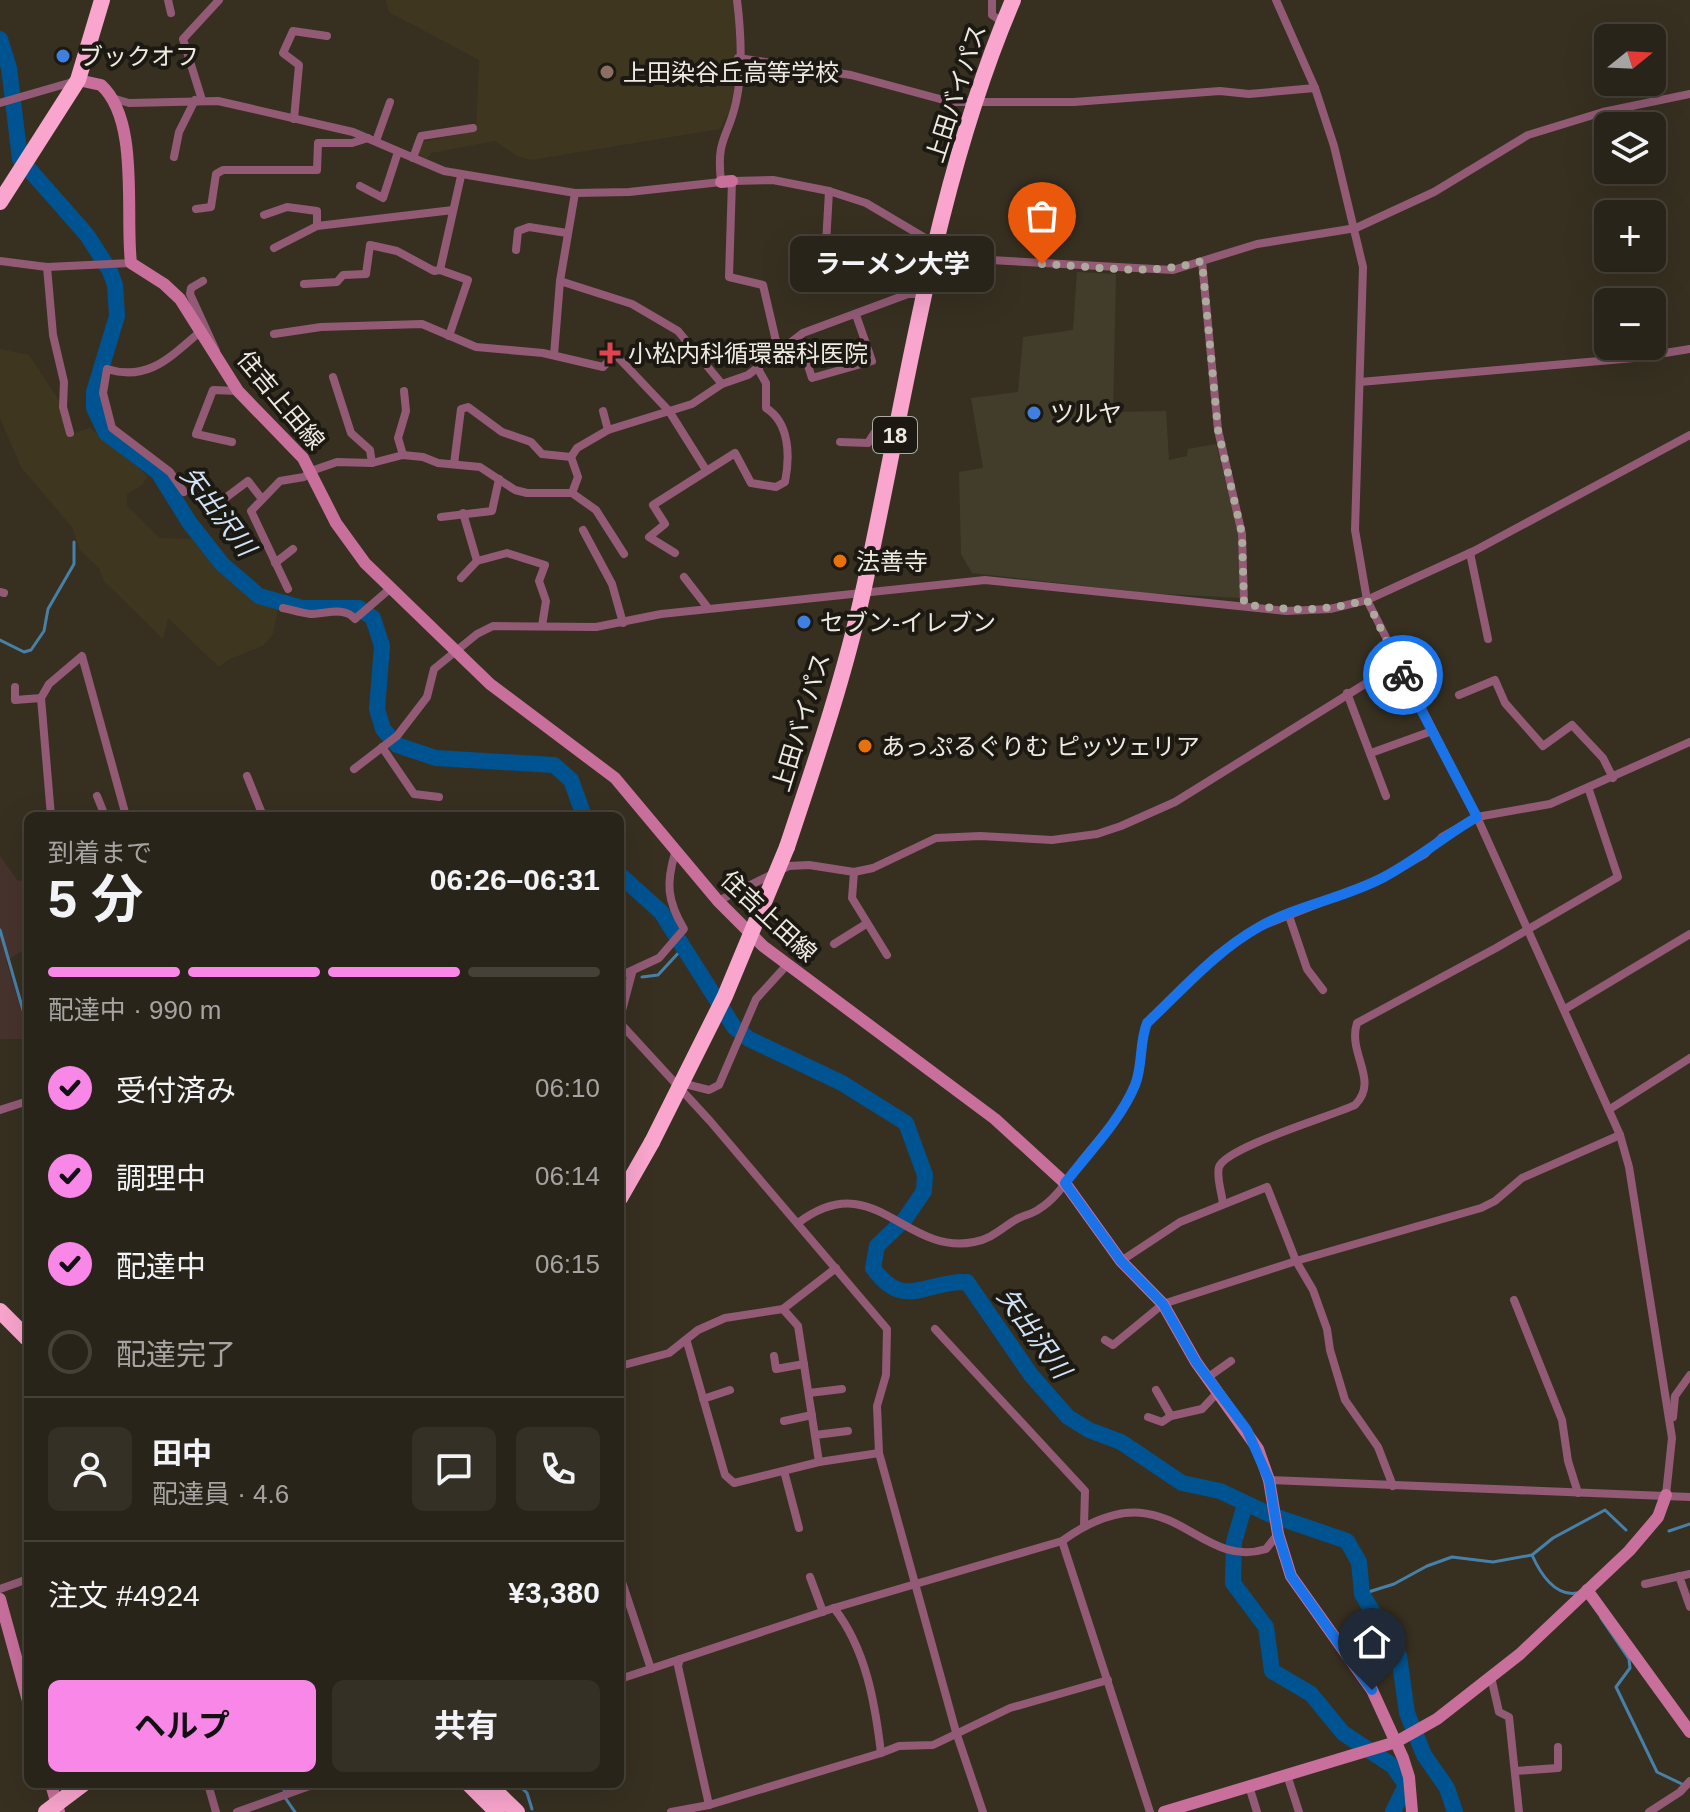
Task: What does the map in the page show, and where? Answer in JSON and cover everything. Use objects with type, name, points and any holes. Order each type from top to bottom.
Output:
[{"type":"highway","points":[[0,202],[33,156],[78,80],[102,0]]},
{"type":"highway","name":"上田バイパス","points":[[624,1191],[725,996],[787,847],[825,735],[863,594],[937,245],[977,100],[1013,0]]},
{"type":"highway","points":[[0,1311],[24,1335]]},
{"type":"highway","points":[[53,1809],[78,1788]]},
{"type":"highway","points":[[473,1788],[497,1812]]},
{"type":"highway","points":[[492,1788],[517,1812]]},
{"type":"main road","points":[[78,80],[90,80],[101,85],[112,98],[125,142],[131,263]]},
{"type":"main road","name":"住吉上田線","points":[[131,263],[172,291],[238,391],[311,471],[336,523],[365,563],[490,684],[615,778],[718,901],[786,966],[995,1119],[1065,1183],[1121,1261],[1163,1304],[1207,1378],[1253,1439],[1269,1480],[1277,1529],[1291,1576],[1359,1667],[1396,1742],[1409,1777],[1412,1812]]},
{"type":"main road","points":[[1164,1812],[1396,1742],[1437,1719],[1491,1677],[1645,1535],[1658,1517],[1666,1495]]},
{"type":"main road","points":[[1587,1590],[1690,1732]]},
{"type":"main road","points":[[0,1599],[24,1686]]},
{"type":"main road","points":[[51,1788],[53,1809]]},
{"type":"street","points":[[168,0],[171,13]]},
{"type":"street","points":[[174,157],[179,132],[199,100],[183,39],[219,0]]},
{"type":"street","points":[[737,0],[741,32],[737,99],[718,152],[726,182],[729,277],[763,285],[779,354]]},
{"type":"street","points":[[992,0],[992,15],[1004,23]]},
{"type":"street","points":[[1276,0],[1315,88],[1356,228],[1363,267],[1355,530],[1367,600],[1477,817],[1620,1135],[1629,1167],[1669,1422],[1671,1468],[1666,1495]]},
{"type":"street","points":[[294,119],[300,73],[299,65],[283,53],[288,37],[293,31],[327,36]]},
{"type":"street","points":[[738,58],[851,75],[951,102],[1074,102],[1315,88]]},
{"type":"street","points":[[2,102],[78,80]]},
{"type":"street","points":[[112,98],[129,103],[199,100],[294,119],[373,139],[461,176],[575,193],[629,192],[773,180],[829,191],[866,203],[937,245],[990,260],[1151,272],[1173,270],[1257,244],[1356,228],[1434,192],[1528,135],[1603,112],[1690,94]]},
{"type":"street","points":[[373,139],[390,102]]},
{"type":"street","points":[[413,158],[421,136],[473,128]]},
{"type":"street","points":[[196,209],[211,207],[216,174],[223,170],[317,170],[318,143],[352,143],[373,139]]},
{"type":"street","points":[[360,186],[383,198],[398,152]]},
{"type":"street","points":[[440,270],[461,176]]},
{"type":"street","points":[[826,244],[829,191]]},
{"type":"street","points":[[554,355],[560,281],[575,193]]},
{"type":"street","points":[[264,215],[287,207],[317,211],[317,226]]},
{"type":"street","points":[[274,248],[317,226],[453,210]]},
{"type":"street","points":[[516,250],[518,231],[529,227],[567,233]]},
{"type":"street","points":[[304,284],[337,282],[343,275],[366,274],[370,245],[397,251],[434,271],[440,270],[468,280],[449,336]]},
{"type":"street","points":[[0,261],[47,267],[131,263]]},
{"type":"street","points":[[1202,261],[1218,430],[1242,534],[1244,604]]},
{"type":"street","points":[[47,267],[53,335],[64,382],[63,407],[70,433]]},
{"type":"street","points":[[184,492],[170,472],[112,428],[102,384],[107,369],[138,373],[155,369],[198,327],[190,290],[203,281]]},
{"type":"street","points":[[560,281],[632,304],[678,331],[722,384]]},
{"type":"street","points":[[571,457],[577,448],[608,430],[692,404],[722,384],[758,369],[799,338],[908,294],[925,294]]},
{"type":"street","points":[[194,303],[215,345],[214,353]]},
{"type":"street","points":[[799,338],[812,378],[872,361],[856,315]]},
{"type":"street","points":[[274,334],[321,327],[422,324],[476,347],[554,355],[603,367],[615,354],[669,411],[706,470]]},
{"type":"street","points":[[1360,382],[1634,358],[1690,349]]},
{"type":"street","points":[[675,553],[658,546],[649,537],[665,524],[653,505],[706,470],[735,453],[751,483],[776,487],[785,482],[788,469],[783,425],[766,408],[766,383],[758,369]]},
{"type":"street","points":[[333,377],[351,433],[370,450],[372,463]]},
{"type":"street","points":[[232,442],[196,434],[213,390],[238,391]]},
{"type":"street","points":[[403,455],[398,438],[406,411],[404,391]]},
{"type":"street","points":[[454,464],[461,409],[468,407],[502,432],[531,442],[542,454],[571,457]]},
{"type":"street","points":[[603,411],[608,430]]},
{"type":"street","points":[[840,442],[868,443],[877,429],[897,428]]},
{"type":"street","points":[[354,769],[397,736],[427,697],[434,669],[486,628],[596,627],[708,608],[985,580],[1244,604],[1286,611],[1330,609],[1367,600],[1470,553],[1690,435]]},
{"type":"street","points":[[288,589],[251,517],[251,511],[280,481],[304,477],[311,471],[346,460],[372,463],[403,455],[480,467],[527,493],[572,493],[596,510],[624,554]]},
{"type":"street","points":[[571,457],[578,477],[572,493]]},
{"type":"street","points":[[198,474],[220,502],[248,481],[262,499]]},
{"type":"street","points":[[441,517],[492,511],[499,479]]},
{"type":"street","points":[[463,513],[477,561]]},
{"type":"street","points":[[583,530],[612,584],[623,623]]},
{"type":"street","points":[[275,563],[293,549]]},
{"type":"street","points":[[461,578],[477,561],[507,553],[545,565],[539,581],[546,601],[542,626]]},
{"type":"street","points":[[1470,553],[1488,639]]},
{"type":"street","points":[[684,577],[708,608]]},
{"type":"street","points":[[283,608],[307,614],[337,611],[351,614],[355,619],[393,587]]},
{"type":"street","points":[[51,812],[41,698],[49,684],[82,656],[125,812]]},
{"type":"street","points":[[718,901],[789,866],[809,865],[854,872],[873,868],[936,838],[1062,840],[1121,826],[1175,802],[1397,664]]},
{"type":"street","points":[[1459,695],[1495,680],[1505,703],[1543,746],[1572,725],[1603,758],[1613,778]]},
{"type":"street","points":[[15,687],[15,700],[41,698]]},
{"type":"street","points":[[1347,693],[1386,796]]},
{"type":"street","points":[[1371,753],[1432,731]]},
{"type":"street","points":[[798,1223],[810,1214],[845,1201],[863,1203],[908,1227],[950,1241],[975,1242],[1036,1212],[1065,1183],[1133,1089],[1147,1023],[1217,955],[1259,927],[1288,913],[1381,879],[1425,854],[1442,837],[1477,817],[1550,804],[1589,790],[1690,742]]},
{"type":"street","points":[[383,746],[414,794],[439,797]]},
{"type":"street","points":[[247,776],[261,812]]},
{"type":"street","points":[[1223,1204],[1218,1170],[1223,1160],[1242,1149],[1355,1105],[1366,1094],[1367,1084],[1354,1046],[1357,1023],[1618,877],[1589,790]]},
{"type":"street","points":[[97,796],[103,812]]},
{"type":"street","points":[[624,975],[659,958],[684,929],[673,910],[667,883],[675,853]]},
{"type":"street","points":[[854,872],[852,898],[887,955]]},
{"type":"street","points":[[1288,913],[1307,969],[1323,990]]},
{"type":"street","points":[[834,944],[866,924]]},
{"type":"street","points":[[1565,1009],[1690,934]]},
{"type":"street","points":[[669,1079],[704,1090],[714,1089],[725,1079],[756,999],[786,966]]},
{"type":"street","points":[[624,1004],[632,973]]},
{"type":"street","points":[[624,1025],[881,1319],[888,1334],[886,1375],[877,1406],[879,1453],[956,1732],[983,1812]]},
{"type":"street","points":[[1610,1109],[1690,1058]]},
{"type":"street","points":[[0,1110],[24,1102]]},
{"type":"street","points":[[1105,1340],[1113,1345],[1163,1304],[1296,1261],[1481,1208],[1495,1201],[1522,1178],[1620,1135]]},
{"type":"street","points":[[1121,1261],[1180,1222],[1267,1187],[1296,1261],[1313,1290],[1327,1329],[1345,1400],[1378,1447],[1393,1486]]},
{"type":"street","points":[[624,1365],[669,1353],[687,1342],[698,1330],[725,1318],[783,1309],[836,1268]]},
{"type":"street","points":[[1514,1300],[1562,1420],[1568,1461],[1578,1493]]},
{"type":"street","points":[[783,1309],[798,1326],[819,1462]]},
{"type":"street","points":[[935,1329],[1085,1491],[1084,1525]]},
{"type":"street","points":[[687,1342],[725,1475],[734,1483],[819,1462],[879,1453]]},
{"type":"street","points":[[774,1356],[776,1369],[804,1364]]},
{"type":"street","points":[[1207,1378],[1231,1361]]},
{"type":"street","points":[[1669,1422],[1675,1396],[1690,1375]]},
{"type":"street","points":[[809,1393],[842,1389]]},
{"type":"street","points":[[703,1399],[730,1390]]},
{"type":"street","points":[[1156,1390],[1171,1416]]},
{"type":"street","points":[[1148,1417],[1162,1422],[1171,1416],[1202,1409],[1218,1392]]},
{"type":"street","points":[[784,1421],[812,1415]]},
{"type":"street","points":[[815,1435],[848,1431]]},
{"type":"street","points":[[784,1471],[799,1528]]},
{"type":"street","points":[[1269,1480],[1690,1497]]},
{"type":"street","points":[[624,1678],[834,1608],[1062,1541],[1084,1525],[1127,1511],[1151,1513],[1184,1525],[1212,1543],[1235,1550],[1266,1549],[1277,1529]]},
{"type":"street","points":[[1062,1541],[1150,1812]]},
{"type":"street","points":[[1645,1584],[1690,1574]]},
{"type":"street","points":[[1679,1576],[1690,1607]]},
{"type":"street","points":[[810,1577],[823,1612]]},
{"type":"street","points":[[0,1589],[24,1580]]},
{"type":"street","points":[[624,1588],[651,1669]]},
{"type":"street","points":[[834,1608],[852,1631],[865,1671],[881,1753]]},
{"type":"street","points":[[680,1659],[678,1666],[709,1805]]},
{"type":"street","points":[[1491,1677],[1499,1712],[1509,1717],[1519,1812]]},
{"type":"street","points":[[671,1812],[709,1805],[899,1746],[933,1745],[950,1740],[956,1732],[1010,1708],[1108,1680]]},
{"type":"street","points":[[1515,1771],[1558,1768],[1558,1747]]},
{"type":"street","points":[[1287,1775],[1299,1812]]},
{"type":"street","points":[[1649,1812],[1680,1792],[1690,1781]]},
{"type":"street","points":[[1249,1786],[1257,1812]]},
{"type":"street","points":[[209,1788],[216,1812]]},
{"type":"street","points":[[237,1812],[304,1788]]},
{"type":"shaded area","name":"上田染谷丘高等学校","points":[[386,0],[737,0],[735,84],[729,112],[720,129],[531,160],[517,156],[495,141],[431,153],[427,159],[418,154],[423,142],[476,131],[479,60],[389,12]]},
{"type":"shaded area","points":[[1077,272],[1116,274],[1113,412],[1166,411],[1169,460],[1187,456],[1188,449],[1216,444],[1238,531],[1240,598],[1146,593],[972,573],[961,554],[959,472],[983,468],[971,398],[1018,392],[1023,337],[1073,330]]},
{"type":"shaded area","points":[[0,349],[29,355],[60,402],[69,435],[90,428],[148,476],[142,485],[127,494],[127,506],[159,538],[192,539],[239,587],[256,599],[279,605],[273,634],[264,645],[219,667],[168,618],[163,639],[104,581],[99,568],[80,550],[72,527],[21,467],[0,418]]},
{"type":"shaded area","points":[[0,856],[18,881],[24,880],[24,950],[6,961],[24,1018],[24,1039],[0,1039]]},
{"type":"waterway","name":"矢出沢川","points":[[0,39],[9,68],[20,159],[87,235],[110,271],[115,285],[117,316],[94,392],[94,408],[106,433],[158,472],[189,522],[222,564],[259,596],[302,608],[359,608],[373,618],[382,646],[377,709],[383,729],[397,745],[436,758],[554,765],[571,780],[583,812]]},
{"type":"waterway","points":[[0,640],[24,652],[31,650],[44,631],[48,609],[74,564],[74,542]]},
{"type":"waterway","name":"矢出沢川","points":[[624,879],[661,912],[734,1027],[749,1039],[842,1083],[906,1123],[925,1175],[924,1191],[905,1219],[877,1246],[873,1268],[884,1281],[906,1291],[967,1282],[1031,1375],[1068,1417],[1089,1430],[1121,1442],[1182,1483],[1220,1491],[1271,1515],[1347,1541],[1359,1562],[1362,1594],[1399,1656],[1407,1713],[1424,1755],[1447,1788],[1455,1812]]},
{"type":"waterway","points":[[0,930],[24,1014]]},
{"type":"waterway","points":[[642,977],[658,975],[682,949]]},
{"type":"waterway","points":[[1245,1504],[1234,1542],[1233,1583],[1266,1627],[1272,1671],[1311,1694],[1343,1733],[1393,1766],[1406,1785],[1393,1812]]},
{"type":"waterway","points":[[1362,1594],[1394,1584],[1452,1557],[1493,1562],[1532,1555],[1553,1538],[1605,1510],[1626,1530]]},
{"type":"waterway","points":[[1669,1531],[1690,1524]]},
{"type":"waterway","points":[[1532,1555],[1544,1576],[1555,1587],[1577,1593]]},
{"type":"waterway","points":[[1601,1618],[1629,1659],[1630,1668],[1616,1687],[1657,1772],[1684,1785]]},
{"type":"waterway","points":[[522,1788],[532,1809]]},
{"type":"waterway","points":[[286,1799],[295,1812]]},
{"type":"way so far","points":[[1042,264],[1151,272],[1173,270],[1202,261],[1207,344],[1218,430],[1242,534],[1244,604],[1286,611],[1330,609],[1367,600],[1403,675]]},
{"type":"place","name":"ブックオフ","points":[[63,56]]},
{"type":"place","name":"上田染谷丘高等学校","points":[[607,72]]},
{"type":"place","name":"ラーメン大学","points":[[1042,264]]},
{"type":"place","name":"小松内科循環器科医院","points":[[610,353]]},
{"type":"place","name":"ツルヤ","points":[[1034,413]]},
{"type":"place","name":"法善寺","points":[[840,561]]},
{"type":"place","name":"セブン-イレブン","points":[[804,622]]},
{"type":"place","name":"あっぷるぐりむ ピッツェリア","points":[[865,746]]},
{"type":"route","points":[[1372,1690],[1359,1667],[1291,1576],[1278,1534],[1269,1480],[1258,1449],[1247,1430],[1196,1362],[1163,1304],[1121,1261],[1065,1183],[1111,1124],[1137,1082],[1138,1058],[1147,1023],[1217,955],[1259,927],[1312,903],[1381,879],[1425,854],[1442,837],[1477,817],[1403,675]]}]
